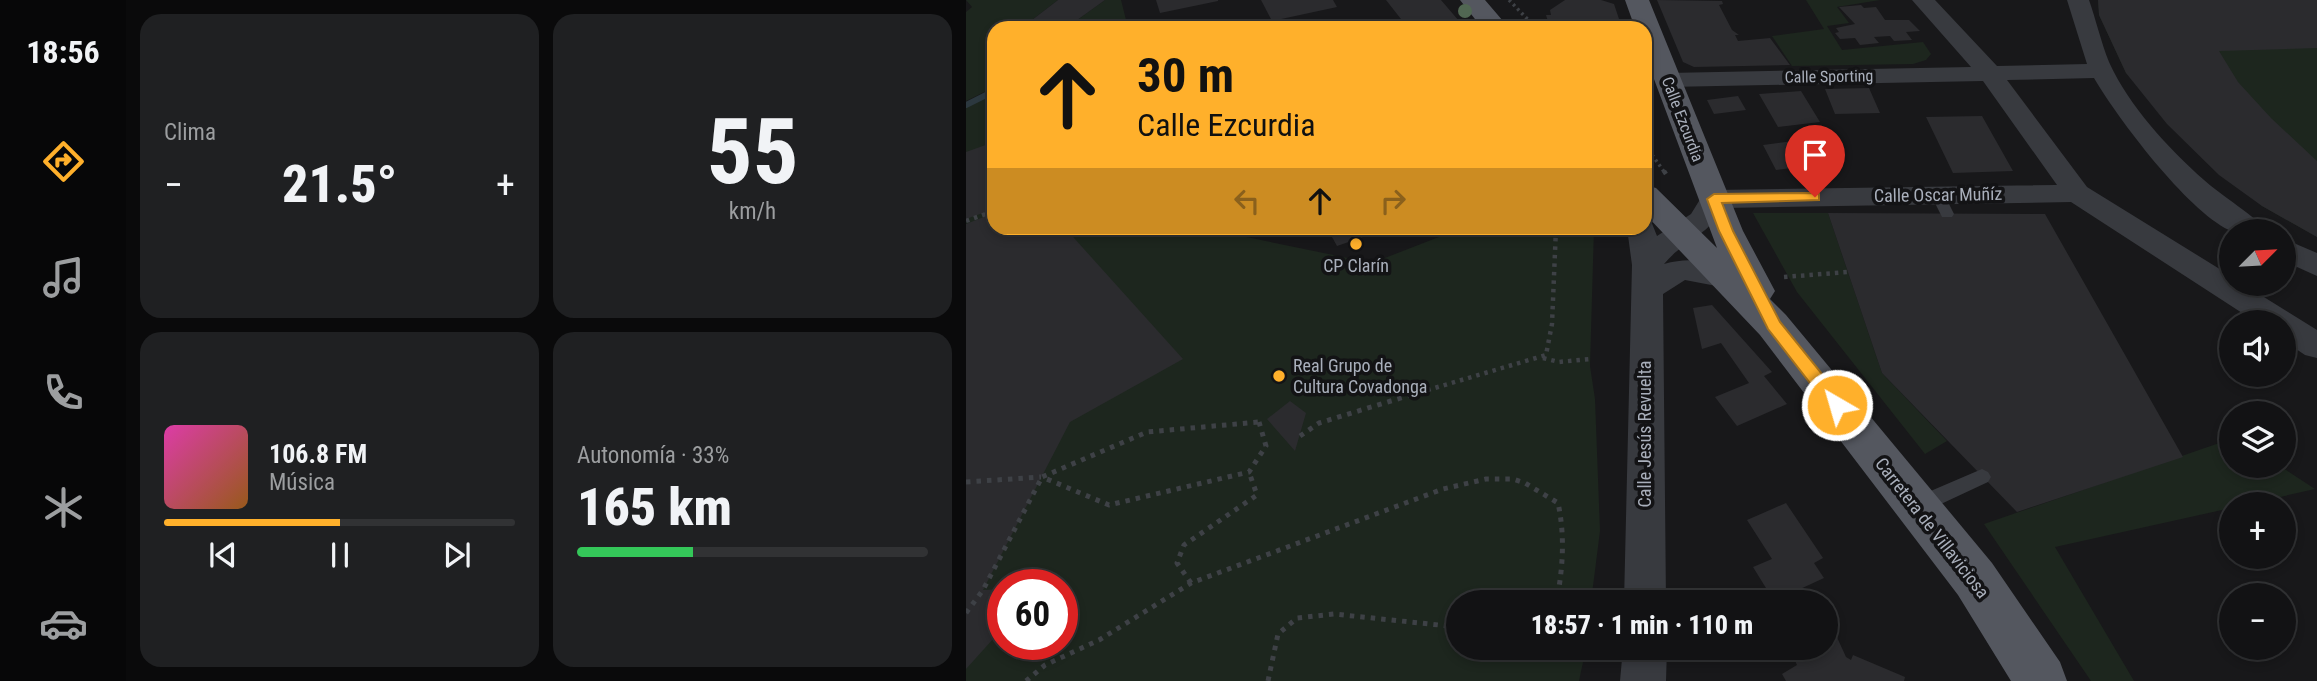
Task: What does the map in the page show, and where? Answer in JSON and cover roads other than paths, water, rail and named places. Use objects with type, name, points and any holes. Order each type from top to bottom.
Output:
[{"type":"main road","points":[[1472,0],[1490,21]]},
{"type":"main road","name":"Calle Ezcurdia","points":[[1637,0],[1645,21]]},
{"type":"main road","name":"Calle Ezcurdia","points":[[1652,39],[1726,231],[1773,325]]},
{"type":"main road","points":[[1652,191],[1665,196],[1714,199]]},
{"type":"main road","name":"Carretera de Villaviciosa","points":[[1652,202],[1773,325],[1975,579],[2040,681]]},
{"type":"street","points":[[1923,0],[1989,72],[2077,193],[2262,310]]},
{"type":"street","points":[[2078,0],[2102,71],[2137,122],[2192,186],[2229,219]]},
{"type":"street","points":[[1933,74],[1947,69],[1963,58],[1963,51],[1951,30]]},
{"type":"street","name":"Calle Sporting","points":[[1668,80],[2102,71]]},
{"type":"street","name":"Calle Oscar Muñíz","points":[[1714,199],[1943,204],[2077,193]]},
{"type":"street","points":[[1647,278],[1664,246],[1702,220],[1714,199]]},
{"type":"street","name":"Calle Jesús Revuelta","points":[[1642,235],[1647,278],[1645,590]]},
{"type":"street","points":[[2296,255],[2317,266]]},
{"type":"street","points":[[1647,278],[1693,268],[1727,277]]},
{"type":"street","points":[[2296,332],[2317,346]]},
{"type":"street","points":[[1643,681],[1644,660]]},
{"type":"lane","points":[[1916,506],[1982,477]]},
{"type":"waterway","points":[[966,105],[987,94]]},
{"type":"place","name":"CP Clarín","points":[[1356,244]]},
{"type":"place","name":"Real Grupo de Cultura Covadonga","points":[[1279,376]]}]
